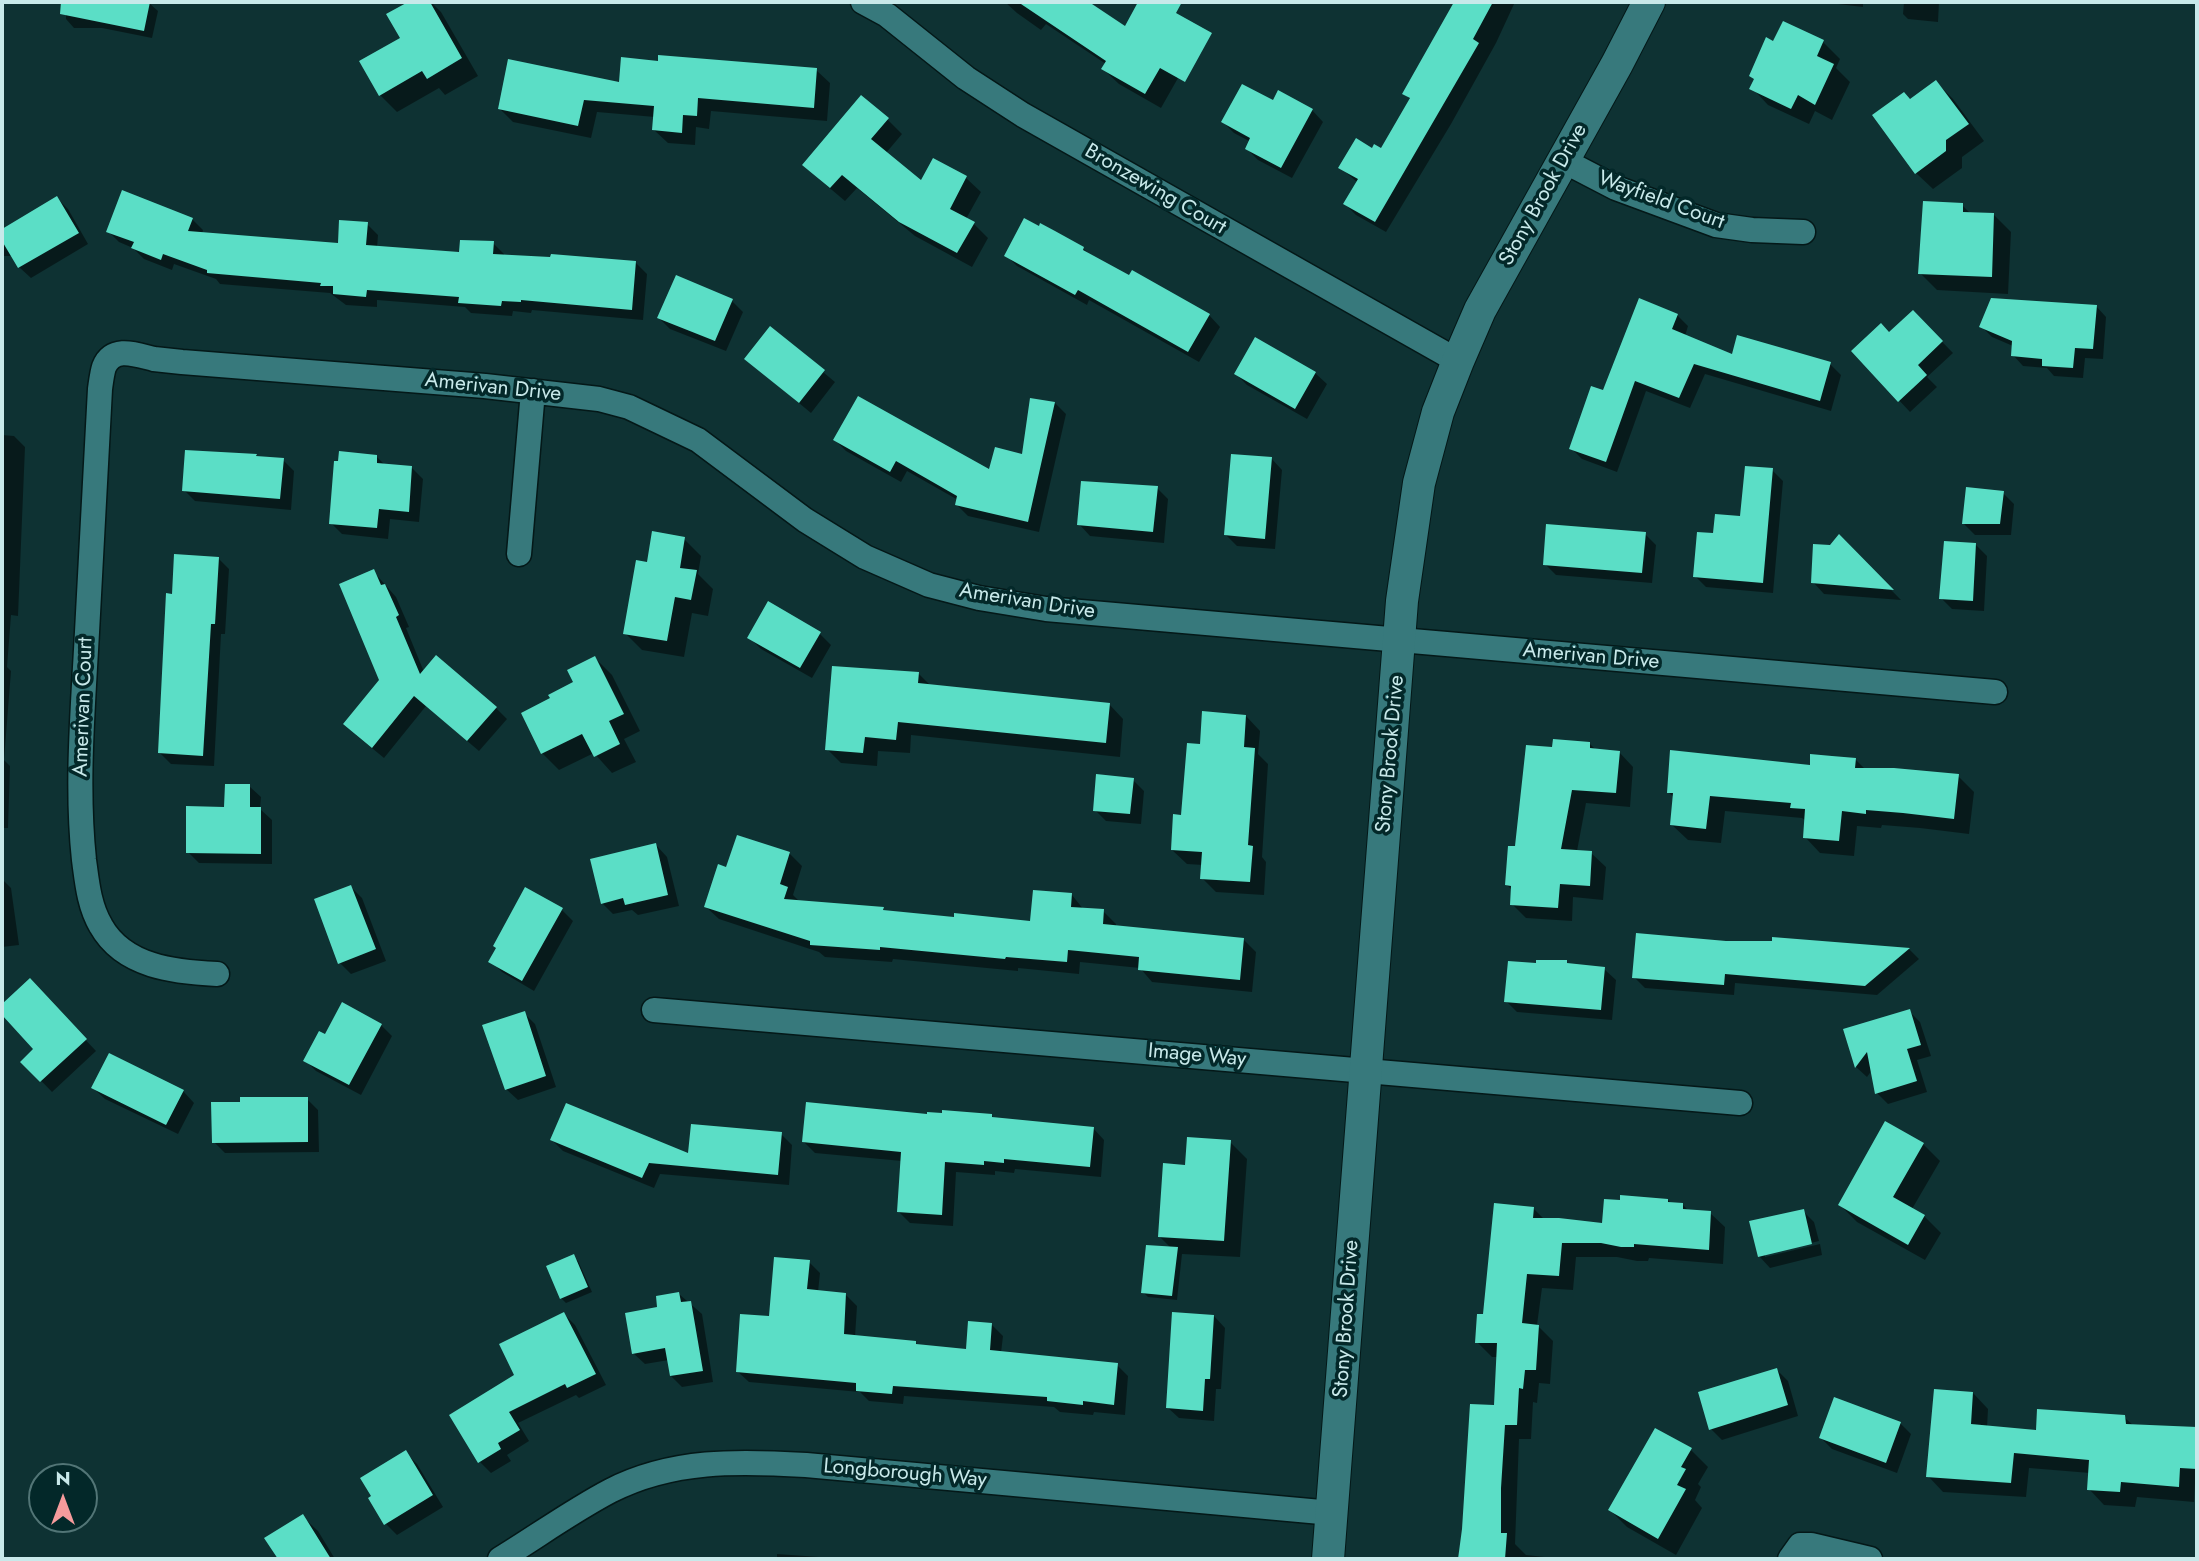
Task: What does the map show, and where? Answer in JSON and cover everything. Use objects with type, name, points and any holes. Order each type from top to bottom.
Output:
[{"type":"street","name":"Bronzewing Court","points":[[863,2],[887,15],[966,78],[1023,115],[1458,362]]},
{"type":"street","name":"Stony Brook Drive","points":[[1328,1559],[1402,601],[1419,483],[1438,412],[1480,310],[1649,2]]},
{"type":"street","name":"Wayfield Court","points":[[1564,161],[1616,188],[1716,225],[1803,232]]},
{"type":"street","name":"Amerivan Drive","points":[[111,357],[121,353],[135,353],[182,362],[533,391],[599,399],[629,407],[698,440],[805,520],[855,551],[929,585],[979,598],[1046,609],[1995,692]]},
{"type":"street","name":"Amerivan Court","points":[[111,357],[104,366],[100,389],[83,700],[80,822],[87,884],[101,928],[122,951],[134,958],[171,970],[217,974]]},
{"type":"street","points":[[519,554],[533,391]]},
{"type":"street","name":"Image Way","points":[[654,1010],[1740,1103]]},
{"type":"street","name":"Longborough Way","points":[[500,1559],[622,1486],[667,1470],[735,1461],[806,1465],[1332,1513]]},
{"type":"street","points":[[1791,1558],[1800,1545],[1811,1545],[1870,1559]]},
{"type":"building","points":[[61,2],[150,2],[144,31],[60,14]]},
{"type":"building","points":[[408,2],[430,2],[462,58],[427,79],[422,71],[379,96],[359,61],[400,38],[386,14]]},
{"type":"building","points":[[1018,2],[1089,2],[1125,26],[1138,2],[1182,2],[1176,13],[1212,33],[1185,82],[1160,68],[1145,94],[1101,69],[1106,61]]},
{"type":"building","points":[[1454,2],[1493,2],[1473,39],[1479,43],[1375,222],[1343,204],[1358,179],[1338,168],[1356,138],[1372,148],[1374,144],[1381,148],[1410,98],[1402,94]]},
{"type":"building","points":[[1783,21],[1824,40],[1817,56],[1834,64],[1815,105],[1798,95],[1791,109],[1749,89],[1754,79],[1749,76],[1766,37],[1773,41]]},
{"type":"building","points":[[658,55],[817,68],[814,108],[698,98],[697,116],[683,115],[682,133],[652,130],[654,106],[584,100],[578,126],[498,109],[508,59],[619,82],[621,57],[658,61]]},
{"type":"building","points":[[1936,80],[1969,124],[1946,140],[1946,151],[1915,174],[1872,115],[1904,92],[1910,99]]},
{"type":"building","points":[[1242,84],[1273,100],[1278,90],[1313,109],[1281,168],[1245,149],[1250,138],[1221,122]]},
{"type":"building","points":[[861,95],[889,118],[871,139],[921,180],[933,158],[967,176],[950,209],[975,222],[957,253],[899,222],[842,175],[830,188],[802,165]]},
{"type":"building","points":[[122,190],[193,218],[188,231],[338,243],[339,220],[368,222],[366,245],[459,252],[460,240],[494,241],[493,254],[550,257],[551,254],[636,261],[632,310],[521,300],[502,301],[501,306],[458,303],[459,297],[367,290],[366,297],[333,294],[333,286],[320,286],[321,283],[207,273],[207,270],[163,254],[161,260],[131,248],[134,242],[106,232]]},
{"type":"building","points":[[57,196],[79,233],[18,268],[2,241],[2,229]]},
{"type":"building","points":[[1923,201],[1963,203],[1963,212],[1994,213],[1992,277],[1918,274]]},
{"type":"building","points":[[1024,218],[1055,231],[1129,275],[1132,270],[1210,314],[1188,352],[1078,290],[1075,295],[1004,256]]},
{"type":"building","points":[[676,275],[733,299],[715,341],[657,318]]},
{"type":"building","points":[[1639,298],[1678,314],[1672,329],[1732,354],[1737,335],[1831,362],[1820,401],[1694,364],[1679,398],[1635,381],[1606,462],[1569,449],[1591,386],[1603,390]]},
{"type":"building","points":[[1991,298],[2097,305],[2093,349],[2075,348],[2073,368],[2042,366],[2042,359],[2011,356],[2012,341],[1979,327]]},
{"type":"building","points":[[1913,310],[1943,341],[1918,365],[1927,375],[1898,402],[1851,351],[1881,323],[1889,332]]},
{"type":"building","points":[[770,326],[825,370],[799,403],[744,359]]},
{"type":"building","points":[[1255,337],[1316,372],[1295,409],[1234,374]]},
{"type":"building","points":[[858,396],[989,469],[995,447],[1022,454],[1030,398],[1055,402],[1028,522],[955,505],[957,496],[896,461],[890,472],[833,440]]},
{"type":"building","points":[[185,450],[284,458],[280,499],[182,491]]},
{"type":"building","points":[[339,451],[377,455],[377,463],[412,466],[409,512],[379,509],[377,528],[329,524],[334,461],[338,461]]},
{"type":"building","points":[[1231,454],[1272,457],[1265,539],[1224,535]]},
{"type":"building","points":[[1745,466],[1773,468],[1763,583],[1693,577],[1697,532],[1713,533],[1715,514],[1740,516]]},
{"type":"building","points":[[1081,481],[1158,486],[1153,532],[1077,525]]},
{"type":"building","points":[[1966,487],[2004,491],[2000,524],[1962,524]]},
{"type":"building","points":[[1546,524],[1646,532],[1642,573],[1543,565]]},
{"type":"building","points":[[652,531],[685,537],[680,568],[697,570],[691,600],[675,597],[667,641],[623,634],[636,560],[647,562]]},
{"type":"building","points":[[1839,534],[1894,590],[1811,583],[1813,544],[1830,545]]},
{"type":"building","points":[[1944,541],[1976,543],[1973,601],[1939,599]]},
{"type":"building","points":[[174,554],[219,557],[215,624],[211,624],[203,756],[158,753],[166,593],[172,594]]},
{"type":"building","points":[[374,569],[381,585],[385,584],[399,615],[396,617],[420,674],[436,655],[497,707],[467,741],[414,696],[372,748],[343,724],[379,680],[339,584]]},
{"type":"building","points":[[768,601],[821,632],[800,668],[747,638]]},
{"type":"building","points":[[595,656],[624,714],[609,721],[620,744],[594,757],[582,734],[541,754],[521,713],[573,682],[567,670]]},
{"type":"building","points":[[832,666],[919,672],[918,683],[1110,703],[1106,743],[898,722],[896,740],[865,737],[863,753],[825,750]]},
{"type":"building","points":[[1202,711],[1246,715],[1244,747],[1255,748],[1248,845],[1253,846],[1250,882],[1200,879],[1202,852],[1171,850],[1173,814],[1181,815],[1187,743],[1200,744]]},
{"type":"building","points":[[1553,739],[1590,742],[1590,748],[1620,751],[1616,793],[1572,790],[1561,849],[1592,851],[1590,886],[1560,884],[1558,908],[1510,905],[1511,886],[1505,885],[1508,846],[1515,846],[1526,745],[1552,747]]},
{"type":"building","points":[[1670,750],[1810,765],[1810,754],[1856,758],[1855,768],[1894,768],[1959,774],[1954,819],[1866,810],[1866,814],[1842,811],[1839,841],[1803,838],[1805,809],[1790,808],[1791,803],[1710,796],[1706,829],[1670,825],[1673,793],[1667,793]]},
{"type":"building","points":[[1096,774],[1134,778],[1130,814],[1093,811]]},
{"type":"building","points":[[225,784],[250,784],[250,807],[261,807],[261,854],[186,853],[186,806],[224,807]]},
{"type":"building","points":[[737,835],[790,852],[780,884],[788,887],[784,899],[884,907],[883,910],[954,917],[954,913],[1030,921],[1033,890],[1072,893],[1071,907],[1104,909],[1103,924],[1244,938],[1240,980],[1138,970],[1139,957],[1068,950],[1067,962],[880,947],[880,950],[810,945],[810,941],[704,907],[718,864],[726,867]]},
{"type":"building","points":[[656,843],[668,895],[625,905],[623,898],[601,904],[590,859]]},
{"type":"building","points":[[351,885],[376,949],[338,964],[314,899]]},
{"type":"building","points":[[525,887],[563,908],[522,981],[488,962],[496,948],[493,946]]},
{"type":"building","points":[[1636,933],[1726,941],[1772,941],[1772,937],[1910,948],[1865,986],[1725,974],[1724,985],[1632,978]]},
{"type":"building","points":[[1536,960],[1567,960],[1567,963],[1605,967],[1601,1010],[1504,1002],[1508,961],[1536,963]]},
{"type":"building","points":[[30,978],[87,1039],[40,1082],[20,1062],[33,1049],[2,1015],[2,1004]]},
{"type":"building","points":[[342,1002],[382,1024],[349,1085],[303,1061],[319,1031],[325,1034]]},
{"type":"building","points":[[1910,1009],[1921,1045],[1907,1049],[1917,1081],[1875,1094],[1867,1052],[1855,1068],[1843,1029]]},
{"type":"building","points":[[525,1011],[546,1076],[505,1090],[482,1025]]},
{"type":"building","points":[[109,1053],[184,1090],[166,1125],[91,1088]]},
{"type":"building","points":[[240,1097],[308,1097],[308,1142],[212,1143],[211,1102],[240,1102]]},
{"type":"building","points":[[806,1102],[927,1114],[942,1113],[942,1110],[992,1114],[992,1117],[1094,1127],[1090,1167],[1004,1159],[1004,1163],[984,1161],[984,1165],[945,1162],[942,1215],[897,1212],[901,1152],[802,1142]]},
{"type":"building","points":[[566,1103],[688,1153],[691,1124],[782,1132],[778,1175],[649,1163],[642,1178],[550,1140]]},
{"type":"building","points":[[1885,1121],[1924,1143],[1893,1197],[1925,1215],[1908,1245],[1838,1205]]},
{"type":"building","points":[[1187,1137],[1231,1140],[1224,1241],[1158,1237],[1163,1163],[1185,1165]]},
{"type":"building","points":[[1620,1195],[1668,1199],[1668,1202],[1683,1203],[1683,1209],[1711,1211],[1709,1250],[1634,1244],[1634,1247],[1621,1247],[1601,1243],[1562,1243],[1559,1276],[1527,1274],[1522,1323],[1539,1325],[1536,1370],[1525,1370],[1523,1389],[1519,1388],[1517,1425],[1505,1425],[1501,1533],[1507,1533],[1505,1559],[1458,1559],[1470,1404],[1494,1405],[1497,1343],[1475,1343],[1477,1314],[1483,1314],[1494,1203],[1534,1207],[1533,1218],[1602,1223],[1604,1199],[1620,1200]]},
{"type":"building","points":[[1804,1209],[1812,1244],[1758,1257],[1749,1221]]},
{"type":"building","points":[[1146,1245],[1178,1247],[1172,1296],[1141,1293]]},
{"type":"building","points":[[574,1254],[588,1287],[560,1299],[546,1266]]},
{"type":"building","points":[[774,1257],[810,1260],[807,1289],[846,1293],[844,1334],[966,1349],[968,1321],[992,1323],[990,1350],[1118,1363],[1114,1405],[1083,1401],[1083,1405],[1047,1401],[1047,1397],[893,1386],[892,1394],[856,1391],[856,1383],[736,1372],[740,1314],[769,1316]]},
{"type":"building","points":[[679,1292],[681,1302],[691,1301],[703,1371],[670,1376],[665,1348],[632,1354],[625,1313],[657,1307],[656,1296]]},
{"type":"building","points":[[564,1312],[596,1374],[567,1388],[565,1384],[509,1412],[520,1430],[498,1443],[501,1449],[478,1463],[449,1415],[514,1375],[499,1344]]},
{"type":"building","points":[[1172,1312],[1214,1315],[1210,1379],[1205,1379],[1203,1411],[1166,1408]]},
{"type":"building","points":[[1777,1368],[1788,1405],[1709,1430],[1698,1392]]},
{"type":"building","points":[[1934,1389],[1973,1392],[1971,1424],[2036,1430],[2037,1409],[2125,1415],[2126,1424],[2197,1427],[2197,1469],[2180,1468],[2179,1487],[2121,1482],[2120,1492],[2087,1490],[2089,1460],[2014,1453],[2011,1483],[1926,1477]]},
{"type":"building","points":[[1834,1397],[1901,1422],[1886,1463],[1819,1438]]},
{"type":"building","points":[[1655,1428],[1692,1448],[1681,1467],[1686,1469],[1677,1485],[1686,1489],[1658,1539],[1608,1510]]},
{"type":"building","points":[[406,1450],[433,1495],[384,1525],[360,1478]]},
{"type":"building","points":[[303,1514],[331,1559],[278,1559],[264,1538]]}]
